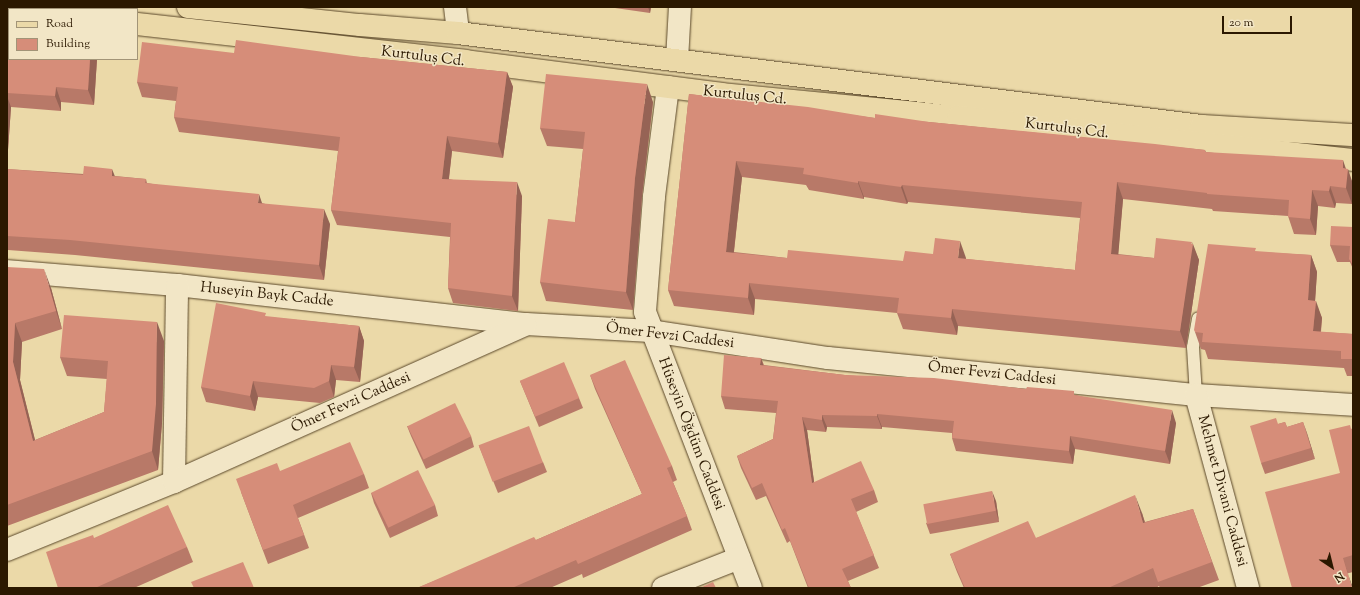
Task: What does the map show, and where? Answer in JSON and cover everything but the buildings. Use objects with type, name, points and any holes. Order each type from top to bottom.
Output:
[{"type":"main road","name":"Kurtuluş Cd.","points":[[188,7],[321,22],[458,32],[1202,126],[1353,135]]},
{"type":"main road","name":"Kurtuluş Cd.","points":[[138,24],[465,61],[668,87],[1353,160]]},
{"type":"street","points":[[455,7],[458,32]]},
{"type":"street","points":[[677,60],[680,7]]},
{"type":"street","name":"Hüseyin Öğdüm Caddesi","points":[[668,87],[654,197],[645,312],[651,331],[751,588]]},
{"type":"street","name":"Huseyin Bayk Cadde","points":[[7,271],[177,285],[526,324]]},
{"type":"street","points":[[174,482],[177,285]]},
{"type":"street","name":"Ömer Fevzi Caddesi","points":[[7,550],[174,482],[526,324],[651,331],[828,358],[1196,395],[1353,405]]},
{"type":"street","name":"Mehmet Divani Caddesi","points":[[1196,395],[1248,588]]},
{"type":"street","points":[[663,588],[739,558]]},
{"type":"lane","points":[[1196,395],[1193,347],[1199,308]]}]
